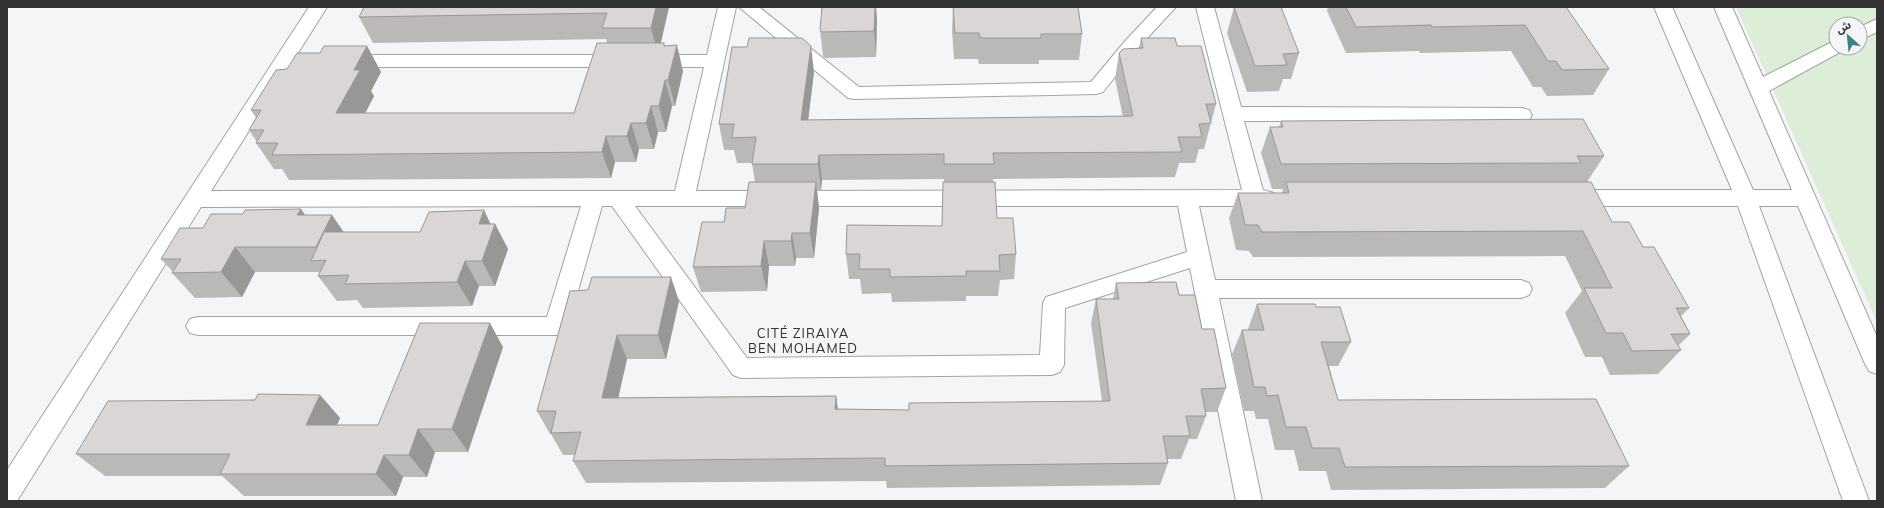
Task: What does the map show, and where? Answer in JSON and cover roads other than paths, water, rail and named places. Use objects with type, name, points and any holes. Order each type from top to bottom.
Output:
[{"type":"street","points":[[7,493],[318,7]]},
{"type":"street","points":[[684,199],[727,7]]},
{"type":"street","points":[[748,7],[855,93],[1096,88],[1132,44],[1167,7]]},
{"type":"street","points":[[1205,7],[1255,198]]},
{"type":"street","points":[[1663,7],[1746,198],[1856,501]]},
{"type":"street","points":[[1723,7],[1877,364]]},
{"type":"street","points":[[1868,30],[1877,25]]},
{"type":"street","points":[[1758,90],[1769,82],[1828,51]]},
{"type":"street","points":[[283,61],[307,61]]},
{"type":"street","points":[[331,61],[715,61]]},
{"type":"street","points":[[1233,114],[1522,115]]},
{"type":"street","points":[[198,326],[556,326],[594,198]]},
{"type":"street","points":[[1187,198],[1249,501]]},
{"type":"street","points":[[195,199],[1287,198]]},
{"type":"street","points":[[1552,198],[1806,198]]},
{"type":"street","points":[[618,199],[741,368],[1052,365],[1054,303],[1199,257]]},
{"type":"street","points":[[1206,288],[1521,289]]},
{"type":"district","name":"CITÉ ZIRAIYA BEN MOHAMED","points":[[803,340]]}]
